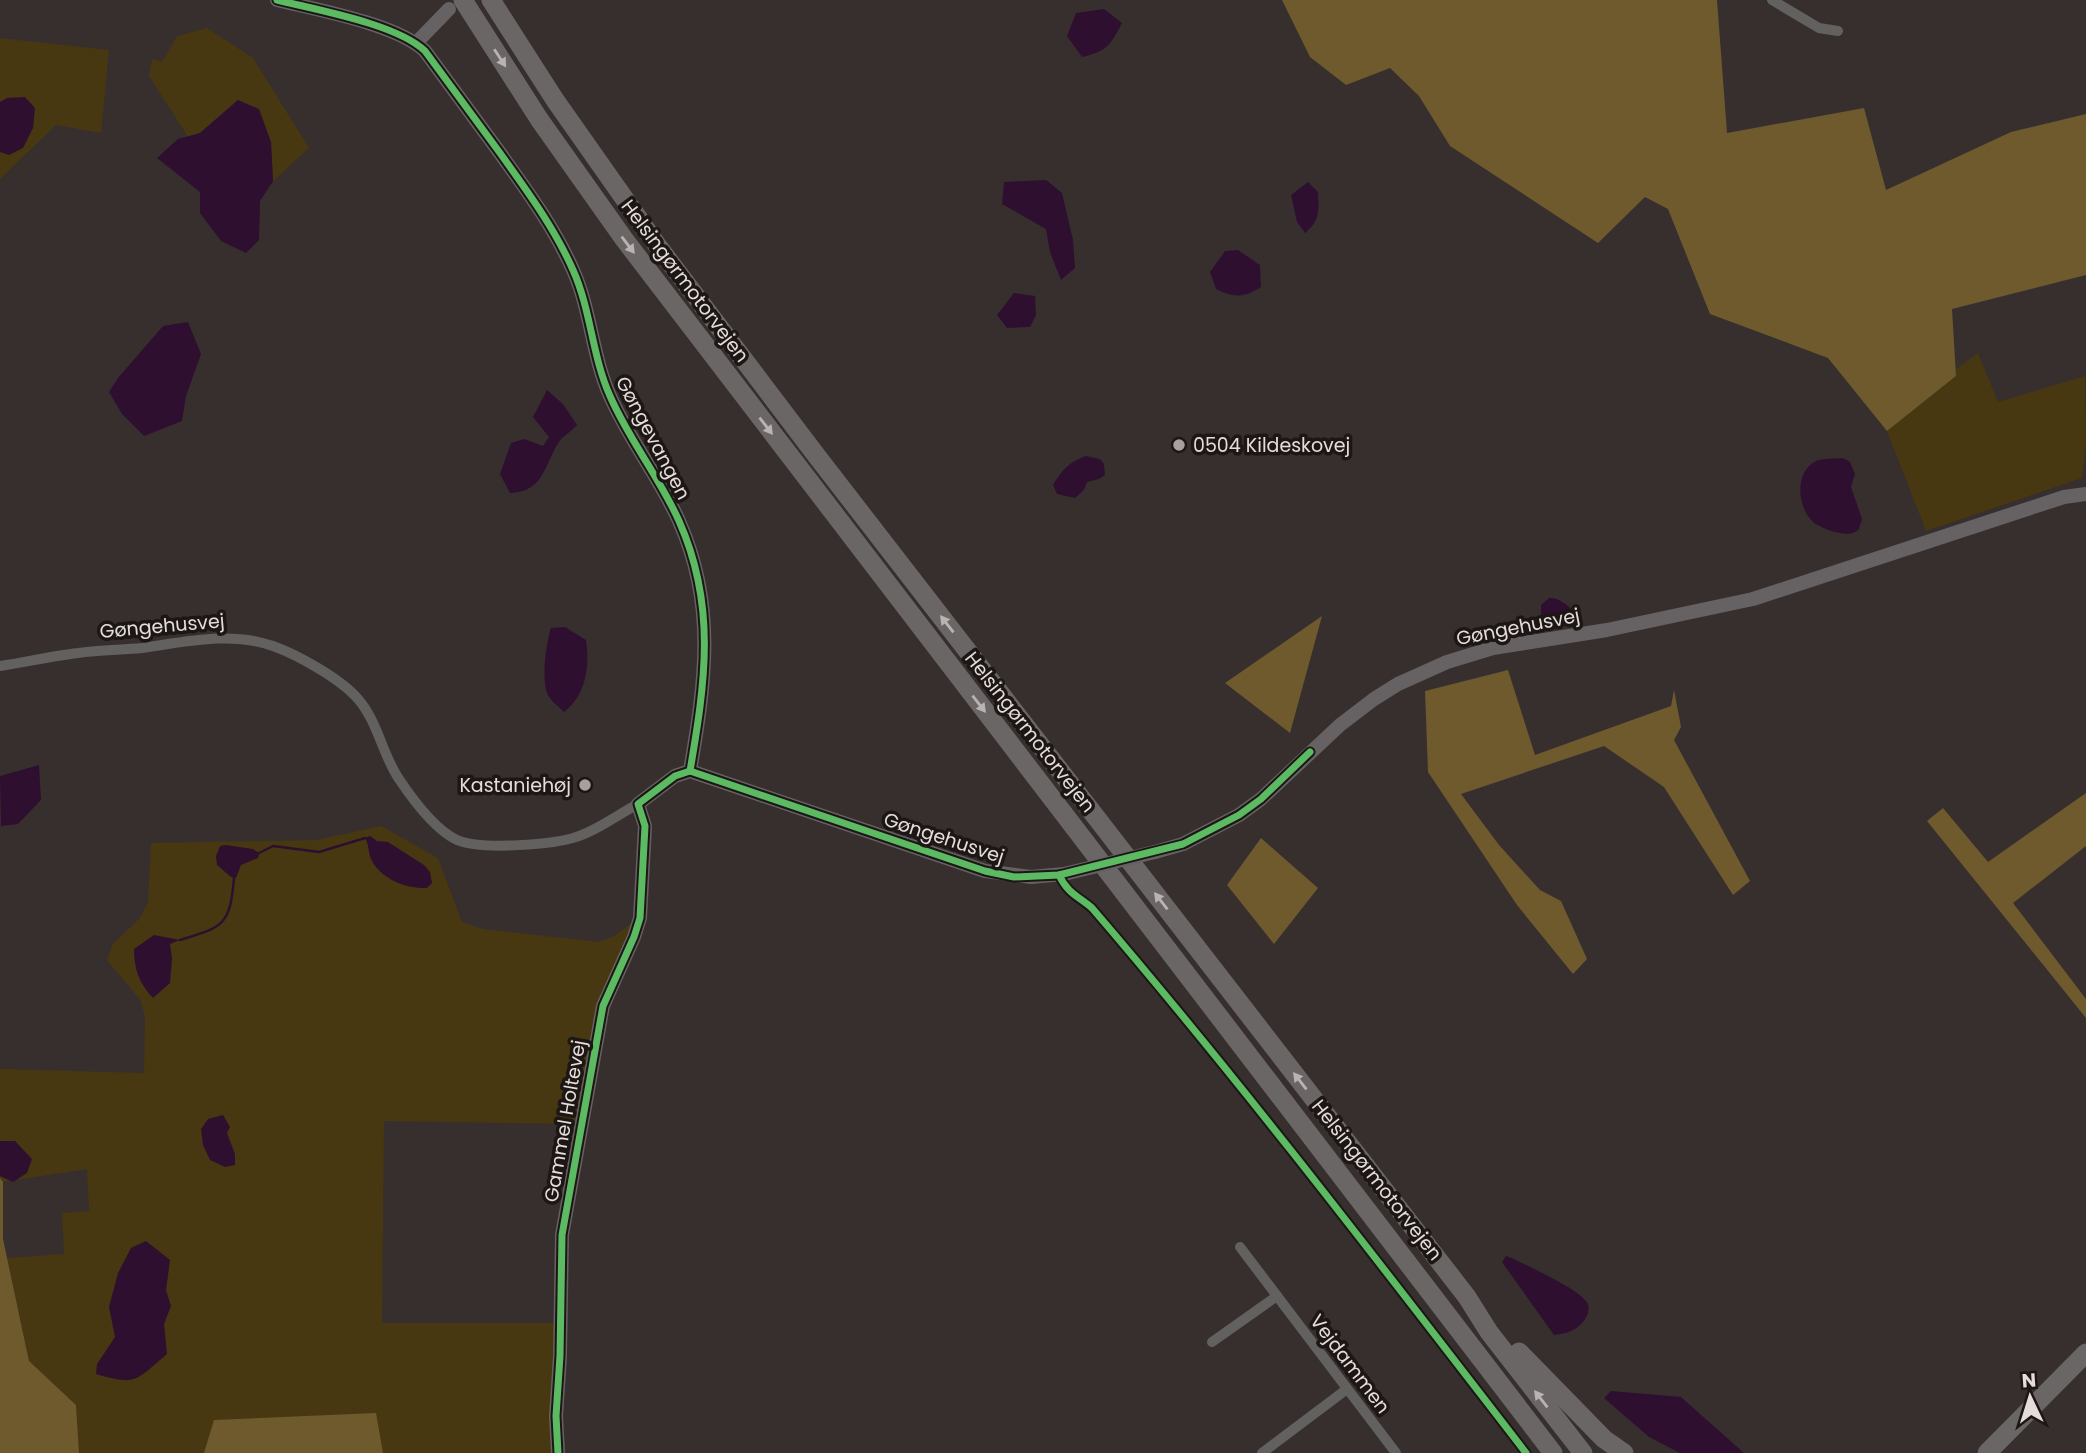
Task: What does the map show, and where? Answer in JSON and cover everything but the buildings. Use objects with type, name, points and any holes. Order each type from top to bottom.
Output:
[{"type":"highway","name":"Helsingørmotorvejen","points":[[491,0],[563,112],[657,245],[824,466],[1467,1297],[1489,1332],[1583,1453]]},
{"type":"highway","name":"Helsingørmotorvejen","points":[[456,4],[624,240],[1553,1453]]},
{"type":"highway","points":[[1467,1297],[1604,1439],[1623,1453]]},
{"type":"highway","points":[[1987,1453],[2086,1353]]},
{"type":"highway","points":[[2000,1453],[2086,1359]]},
{"type":"highway","points":[[1977,1453],[2049,1389]]},
{"type":"highway","points":[[2006,1453],[2019,1433]]},
{"type":"street","points":[[277,0],[397,32],[416,42],[456,4]]},
{"type":"street","points":[[1772,0],[1819,28],[1838,31]]},
{"type":"street","name":"Gøngevangen","points":[[416,42],[539,207],[561,242],[585,303],[609,394],[660,484],[684,535],[697,576],[704,616],[706,655],[703,693],[690,771]]},
{"type":"street","name":"Gøngehusvej","points":[[0,666],[80,652],[213,639],[246,640],[286,652],[341,684],[357,697],[368,713],[387,760],[399,780],[427,815],[454,838],[471,844],[490,846],[553,842],[583,834],[638,804],[675,776],[690,771],[985,871],[1014,877],[1064,874],[1183,844],[1239,815],[1261,799],[1340,725],[1374,699],[1398,684],[1447,662],[1493,648],[1607,630],[1753,599],[2064,497],[2086,494]]},
{"type":"street","name":"Gammel Holtevej","points":[[558,1453],[556,1416],[562,1235],[603,1006],[640,918],[645,826],[638,804]]},
{"type":"street","name":"Vejdammen","points":[[1240,1247],[1396,1453]]},
{"type":"street","points":[[1212,1342],[1277,1296]]},
{"type":"street","points":[[1262,1453],[1347,1389]]},
{"type":"shaded area","points":[[1282,0],[1717,0],[1727,133],[1864,108],[1886,190],[2011,132],[2086,114],[2086,275],[1952,309],[1956,376],[1887,431],[1828,358],[1710,314],[1668,209],[1645,197],[1598,243],[1450,146],[1419,96],[1390,68],[1346,85],[1310,57]]},
{"type":"shaded area","points":[[1104,9],[1122,23],[1107,46],[1082,57],[1067,36],[1076,13]]},
{"type":"shaded area","points":[[207,28],[253,58],[309,148],[273,181],[271,142],[238,100],[200,133],[188,137],[149,76],[152,59],[162,62],[177,36]]},
{"type":"shaded area","points":[[0,38],[109,50],[101,133],[56,125],[0,179]]},
{"type":"shaded area","points":[[25,97],[35,108],[33,128],[23,148],[9,155],[0,152],[0,102],[7,98]]},
{"type":"shaded area","points":[[238,100],[259,109],[271,142],[273,181],[260,201],[259,240],[246,253],[221,241],[200,213],[200,192],[157,158],[178,139],[200,133]]},
{"type":"shaded area","points":[[1046,180],[1062,193],[1073,240],[1075,268],[1061,280],[1050,252],[1046,229],[1002,204],[1004,182]]},
{"type":"shaded area","points":[[1308,182],[1318,192],[1318,210],[1314,224],[1305,233],[1297,222],[1291,195]]},
{"type":"shaded area","points":[[1238,250],[1260,265],[1261,287],[1239,296],[1216,289],[1210,272],[1225,251]]},
{"type":"shaded area","points":[[1014,293],[1035,296],[1036,315],[1030,327],[1007,328],[997,315]]},
{"type":"shaded area","points":[[188,322],[201,354],[186,396],[182,421],[144,436],[122,414],[109,392],[163,326]]},
{"type":"shaded area","points":[[1978,353],[1998,402],[2085,376],[2086,444],[2082,478],[1926,531],[1887,431],[1956,376],[1956,369]]},
{"type":"shaded area","points":[[547,390],[563,404],[577,425],[559,442],[536,483],[521,492],[510,493],[500,474],[511,443],[524,439],[543,446],[549,437],[533,417]]},
{"type":"shaded area","points":[[1086,456],[1100,459],[1104,464],[1105,475],[1087,482],[1084,490],[1075,498],[1057,494],[1053,485],[1066,467]]},
{"type":"shaded area","points":[[1843,458],[1850,462],[1855,474],[1851,487],[1862,519],[1859,529],[1849,534],[1823,528],[1813,522],[1804,508],[1800,490],[1804,473],[1809,466],[1819,460]]},
{"type":"shaded area","points":[[1549,598],[1566,604],[1578,619],[1559,628],[1547,629],[1541,617],[1541,605]]},
{"type":"shaded area","points":[[1322,616],[1290,733],[1225,683]]},
{"type":"shaded area","points":[[565,627],[586,640],[587,670],[582,689],[564,712],[548,695],[545,671],[551,628]]},
{"type":"shaded area","points":[[1508,670],[1535,755],[1671,706],[1674,690],[1681,727],[1674,740],[1750,881],[1733,895],[1664,787],[1604,746],[1461,794],[1499,845],[1540,890],[1561,901],[1587,959],[1573,974],[1517,905],[1428,772],[1425,691]]},
{"type":"shaded area","points":[[39,765],[41,800],[18,824],[1,826],[0,776]]},
{"type":"shaded area","points":[[2086,793],[2086,846],[2013,903],[2086,999],[2086,1018],[1927,821],[1943,808],[1988,862]]},
{"type":"shaded area","points":[[381,826],[438,858],[462,922],[483,929],[599,942],[614,936],[633,922],[599,1002],[575,1124],[384,1121],[382,1323],[556,1323],[554,1453],[79,1453],[76,1405],[29,1361],[7,1258],[64,1254],[62,1213],[89,1211],[87,1169],[3,1182],[0,1178],[0,1069],[144,1073],[145,1017],[141,1001],[107,960],[113,944],[139,919],[148,903],[151,843],[316,840]]},
{"type":"shaded area","points":[[370,836],[377,841],[388,842],[424,865],[430,872],[432,883],[427,888],[419,888],[403,885],[387,877],[371,859],[365,838]]},
{"type":"shaded area","points":[[1261,838],[1318,888],[1274,944],[1227,885]]},
{"type":"shaded area","points":[[220,846],[253,849],[259,853],[258,858],[241,865],[236,878],[231,877],[217,865],[216,856]]},
{"type":"shaded area","points":[[154,935],[180,940],[170,944],[170,983],[153,998],[138,975],[134,949]]},
{"type":"shaded area","points":[[223,1115],[230,1127],[227,1133],[235,1154],[235,1165],[225,1167],[210,1160],[203,1145],[201,1129],[208,1119]]},
{"type":"shaded area","points":[[0,1141],[15,1141],[32,1159],[27,1173],[13,1182],[0,1176]]},
{"type":"shaded area","points":[[0,1178],[3,1182],[3,1239],[29,1361],[76,1405],[79,1453],[0,1453]]},
{"type":"shaded area","points":[[146,1241],[170,1260],[166,1290],[171,1306],[164,1324],[167,1354],[135,1379],[120,1380],[96,1374],[97,1364],[115,1337],[109,1307],[118,1273],[131,1248]]},
{"type":"shaded area","points":[[1506,1256],[1552,1278],[1586,1301],[1587,1315],[1583,1322],[1570,1332],[1554,1335],[1502,1262]]},
{"type":"shaded area","points":[[1611,1391],[1681,1397],[1744,1453],[1680,1453],[1649,1437],[1604,1398]]},
{"type":"shaded area","points":[[376,1413],[383,1453],[204,1453],[214,1420]]},
{"type":"waterway","points":[[259,853],[273,846],[319,852],[365,838]]},
{"type":"waterway","points":[[180,940],[222,922],[230,906],[234,878]]},
{"type":"cycle path","points":[[277,0],[376,26],[412,41],[425,51],[520,181],[557,239],[579,285],[599,365],[610,396],[679,521],[699,584],[703,614],[703,676],[690,771]]},
{"type":"cycle path","points":[[558,1453],[556,1416],[562,1235],[603,1006],[640,918],[645,826],[638,804],[675,776],[690,771],[985,871],[1014,877],[1059,875],[1183,844],[1239,815],[1261,799],[1310,752]]},
{"type":"cycle path","points":[[1059,875],[1070,891],[1092,908],[1204,1042],[1526,1453]]},
{"type":"place","name":"0504 Kildeskovej","points":[[1179,445]]},
{"type":"place","name":"Kastaniehøj","points":[[585,785]]}]
